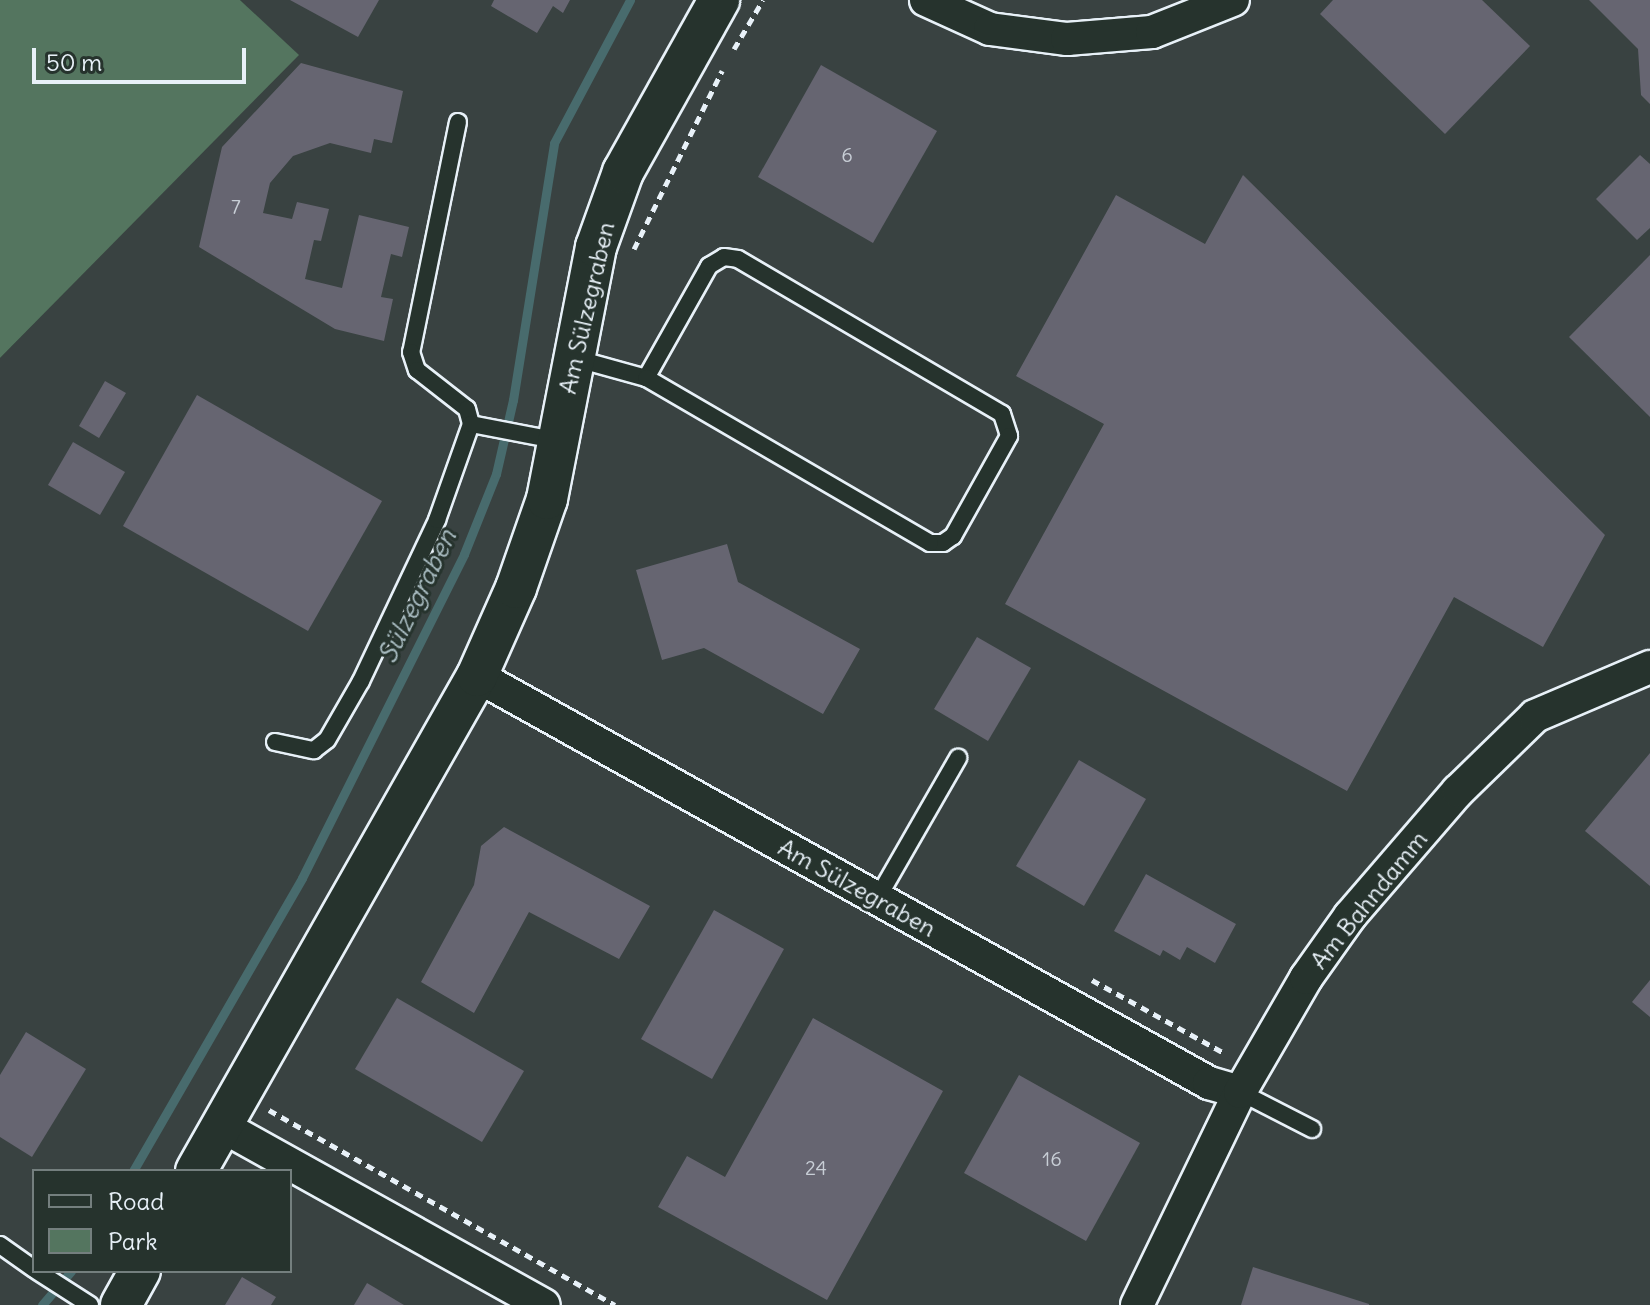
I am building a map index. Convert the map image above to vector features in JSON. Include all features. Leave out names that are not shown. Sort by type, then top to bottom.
[{"type":"street","name":"Am Sülzegraben","points":[[197,1169],[477,676],[538,527],[540,437],[574,358],[596,247],[623,172],[719,0]]},
{"type":"street","points":[[926,0],[990,29],[1067,39],[1152,32],[1233,0]]},
{"type":"street","name":"Am Bahndamm","points":[[1137,1305],[1240,1092],[1306,978],[1350,916],[1494,754],[1535,716],[1650,667]]},
{"type":"street","name":"Am Sülzegraben","points":[[477,676],[1209,1083],[1240,1092]]},
{"type":"street","points":[[222,1126],[544,1305]]},
{"type":"street","points":[[121,1305],[139,1273]]},
{"type":"lane","points":[[458,122],[411,352],[417,370],[467,409],[479,426],[540,437]]},
{"type":"lane","points":[[574,358],[646,378],[930,543],[943,543],[953,536],[1009,436],[1002,414],[738,259],[724,257],[709,266],[646,378]]},
{"type":"lane","points":[[275,742],[314,750],[327,740],[361,681],[479,426]]},
{"type":"lane","points":[[877,899],[958,758]]},
{"type":"lane","points":[[1240,1092],[1312,1129]]},
{"type":"lane","points":[[0,1245],[32,1267]]},
{"type":"lane","points":[[41,1273],[90,1305]]},
{"type":"path","points":[[265,1107],[615,1305]]},
{"type":"shaded area","points":[[240,0],[1650,0],[1650,1305],[0,1305],[0,358],[298,55]]},
{"type":"green space","points":[[0,0],[240,0],[299,55],[0,358]]},
{"type":"building","points":[[290,0],[379,0],[358,37]]},
{"type":"building","points":[[494,0],[570,0],[563,13],[553,6],[537,33],[491,6]]},
{"type":"building","points":[[1333,0],[1482,0],[1530,46],[1445,134],[1320,14]]},
{"type":"building","points":[[1589,0],[1650,0],[1650,104],[1641,95],[1638,49]]},
{"type":"building","points":[[301,63],[403,91],[392,143],[374,139],[371,153],[330,143],[293,156],[270,183],[263,213],[292,219],[297,202],[329,209],[321,241],[314,240],[305,279],[342,288],[359,215],[409,227],[402,257],[391,254],[381,297],[393,299],[384,341],[335,329],[199,247],[222,147]]},
{"type":"building","points":[[821,65],[937,131],[873,243],[758,177]]},
{"type":"building","points":[[1640,155],[1650,164],[1650,228],[1637,240],[1596,199]]},
{"type":"building","points":[[1243,175],[1605,535],[1543,647],[1454,597],[1347,791],[1005,604],[1104,424],[1016,376],[1116,195],[1205,244]]},
{"type":"building","points":[[1650,255],[1650,417],[1569,337]]},
{"type":"building","points":[[105,381],[126,393],[99,438],[79,426]]},
{"type":"building","points":[[197,395],[382,501],[308,631],[123,526]]},
{"type":"building","points":[[73,442],[125,472],[100,515],[48,485]]},
{"type":"building","points":[[727,544],[738,582],[860,649],[823,714],[704,648],[662,660],[636,570]]},
{"type":"building","points":[[977,637],[1031,668],[988,741],[934,709]]},
{"type":"building","points":[[1650,753],[1650,886],[1585,831]]},
{"type":"building","points":[[1079,760],[1146,799],[1084,906],[1016,866]]},
{"type":"building","points":[[504,827],[650,906],[619,959],[529,912],[474,1013],[421,982],[474,885],[481,846]]},
{"type":"building","points":[[1146,874],[1236,924],[1215,963],[1187,947],[1180,960],[1163,950],[1160,956],[1114,931]]},
{"type":"building","points":[[714,910],[784,949],[712,1079],[641,1039]]},
{"type":"building","points":[[1650,980],[1650,1017],[1632,1002]]},
{"type":"building","points":[[397,998],[524,1071],[482,1142],[355,1069]]},
{"type":"building","points":[[813,1018],[943,1091],[827,1300],[658,1207],[687,1156],[725,1177]]},
{"type":"building","points":[[26,1032],[86,1069],[32,1157],[0,1137],[0,1075]]},
{"type":"building","points":[[1019,1075],[1140,1143],[1086,1241],[964,1173]]},
{"type":"building","points":[[1253,1267],[1369,1304],[1369,1305],[1241,1305]]},
{"type":"building","points":[[242,1277],[276,1297],[271,1305],[225,1305]]},
{"type":"building","points":[[367,1283],[404,1305],[354,1305]]},
{"type":"waterway","name":"Sülzegraben","points":[[134,1169],[302,878],[464,554],[496,474],[513,400],[554,143],[630,0]]},
{"type":"waterway","name":"Sülzegraben","points":[[42,1305],[69,1273]]}]
